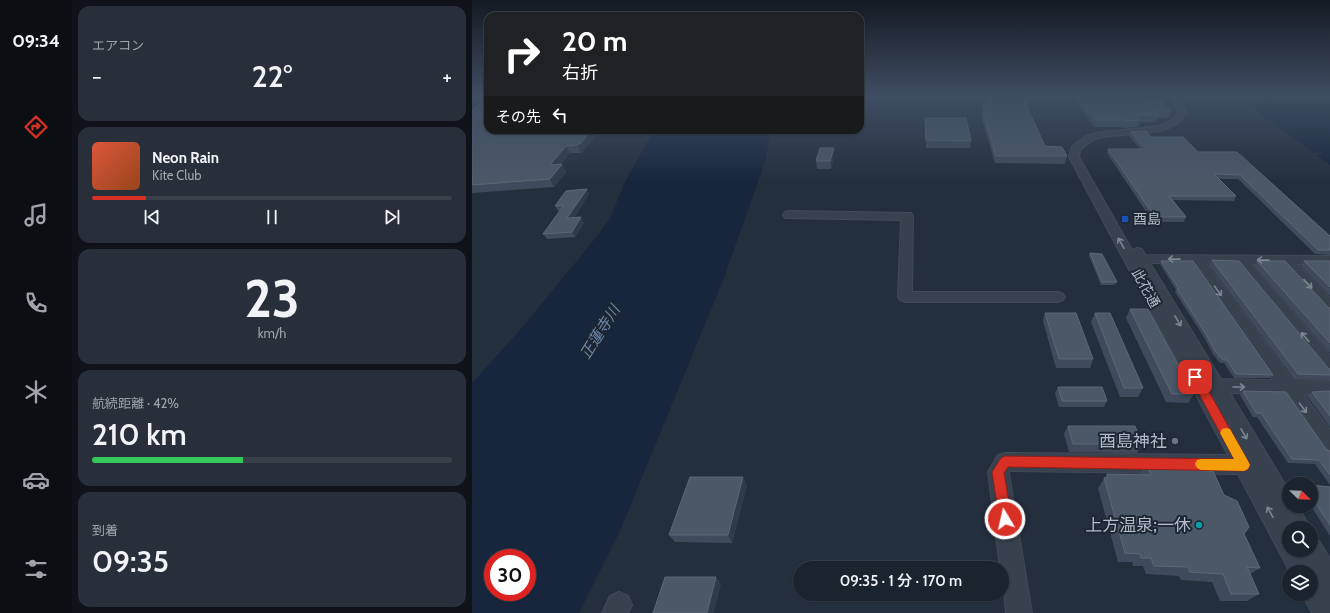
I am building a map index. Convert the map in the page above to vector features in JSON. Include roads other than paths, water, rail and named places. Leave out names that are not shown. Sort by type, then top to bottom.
[{"type":"street","name":"此花通","points":[[1168,125],[1155,129],[1104,134],[1093,137],[1079,146],[1074,157],[1140,277],[1295,521]]},
{"type":"street","name":"此花通","points":[[1183,125],[1178,128],[1169,130],[1106,138],[1092,144],[1085,155],[1088,168],[1141,259],[1208,386],[1244,465],[1282,533]]},
{"type":"street","points":[[789,215],[907,216],[905,297],[1058,297]]},
{"type":"street","points":[[1141,259],[1330,260]]},
{"type":"street","points":[[1196,259],[1330,446]]},
{"type":"street","points":[[1241,260],[1330,367]]},
{"type":"street","points":[[1286,260],[1330,307]]},
{"type":"street","points":[[1208,386],[1330,388]]},
{"type":"street","points":[[1019,613],[998,472],[1005,462],[1244,465]]},
{"type":"street","points":[[1316,557],[1330,582]]},
{"type":"street","points":[[1318,599],[1326,613]]},
{"type":"water","points":[[1275,125],[1330,125],[1330,165],[1316,155],[1324,154],[1311,151]]},
{"type":"water","name":"正蓮寺川","points":[[652,134],[769,134],[766,159],[724,278],[620,531],[579,613],[472,613],[472,383],[520,330],[598,235],[610,218],[625,182]]},
{"type":"place","name":"酉島","points":[[1125,219]]},
{"type":"place","name":"酉島神社","points":[[1175,441]]},
{"type":"place","name":"上方温泉;一休","points":[[1199,525]]}]
